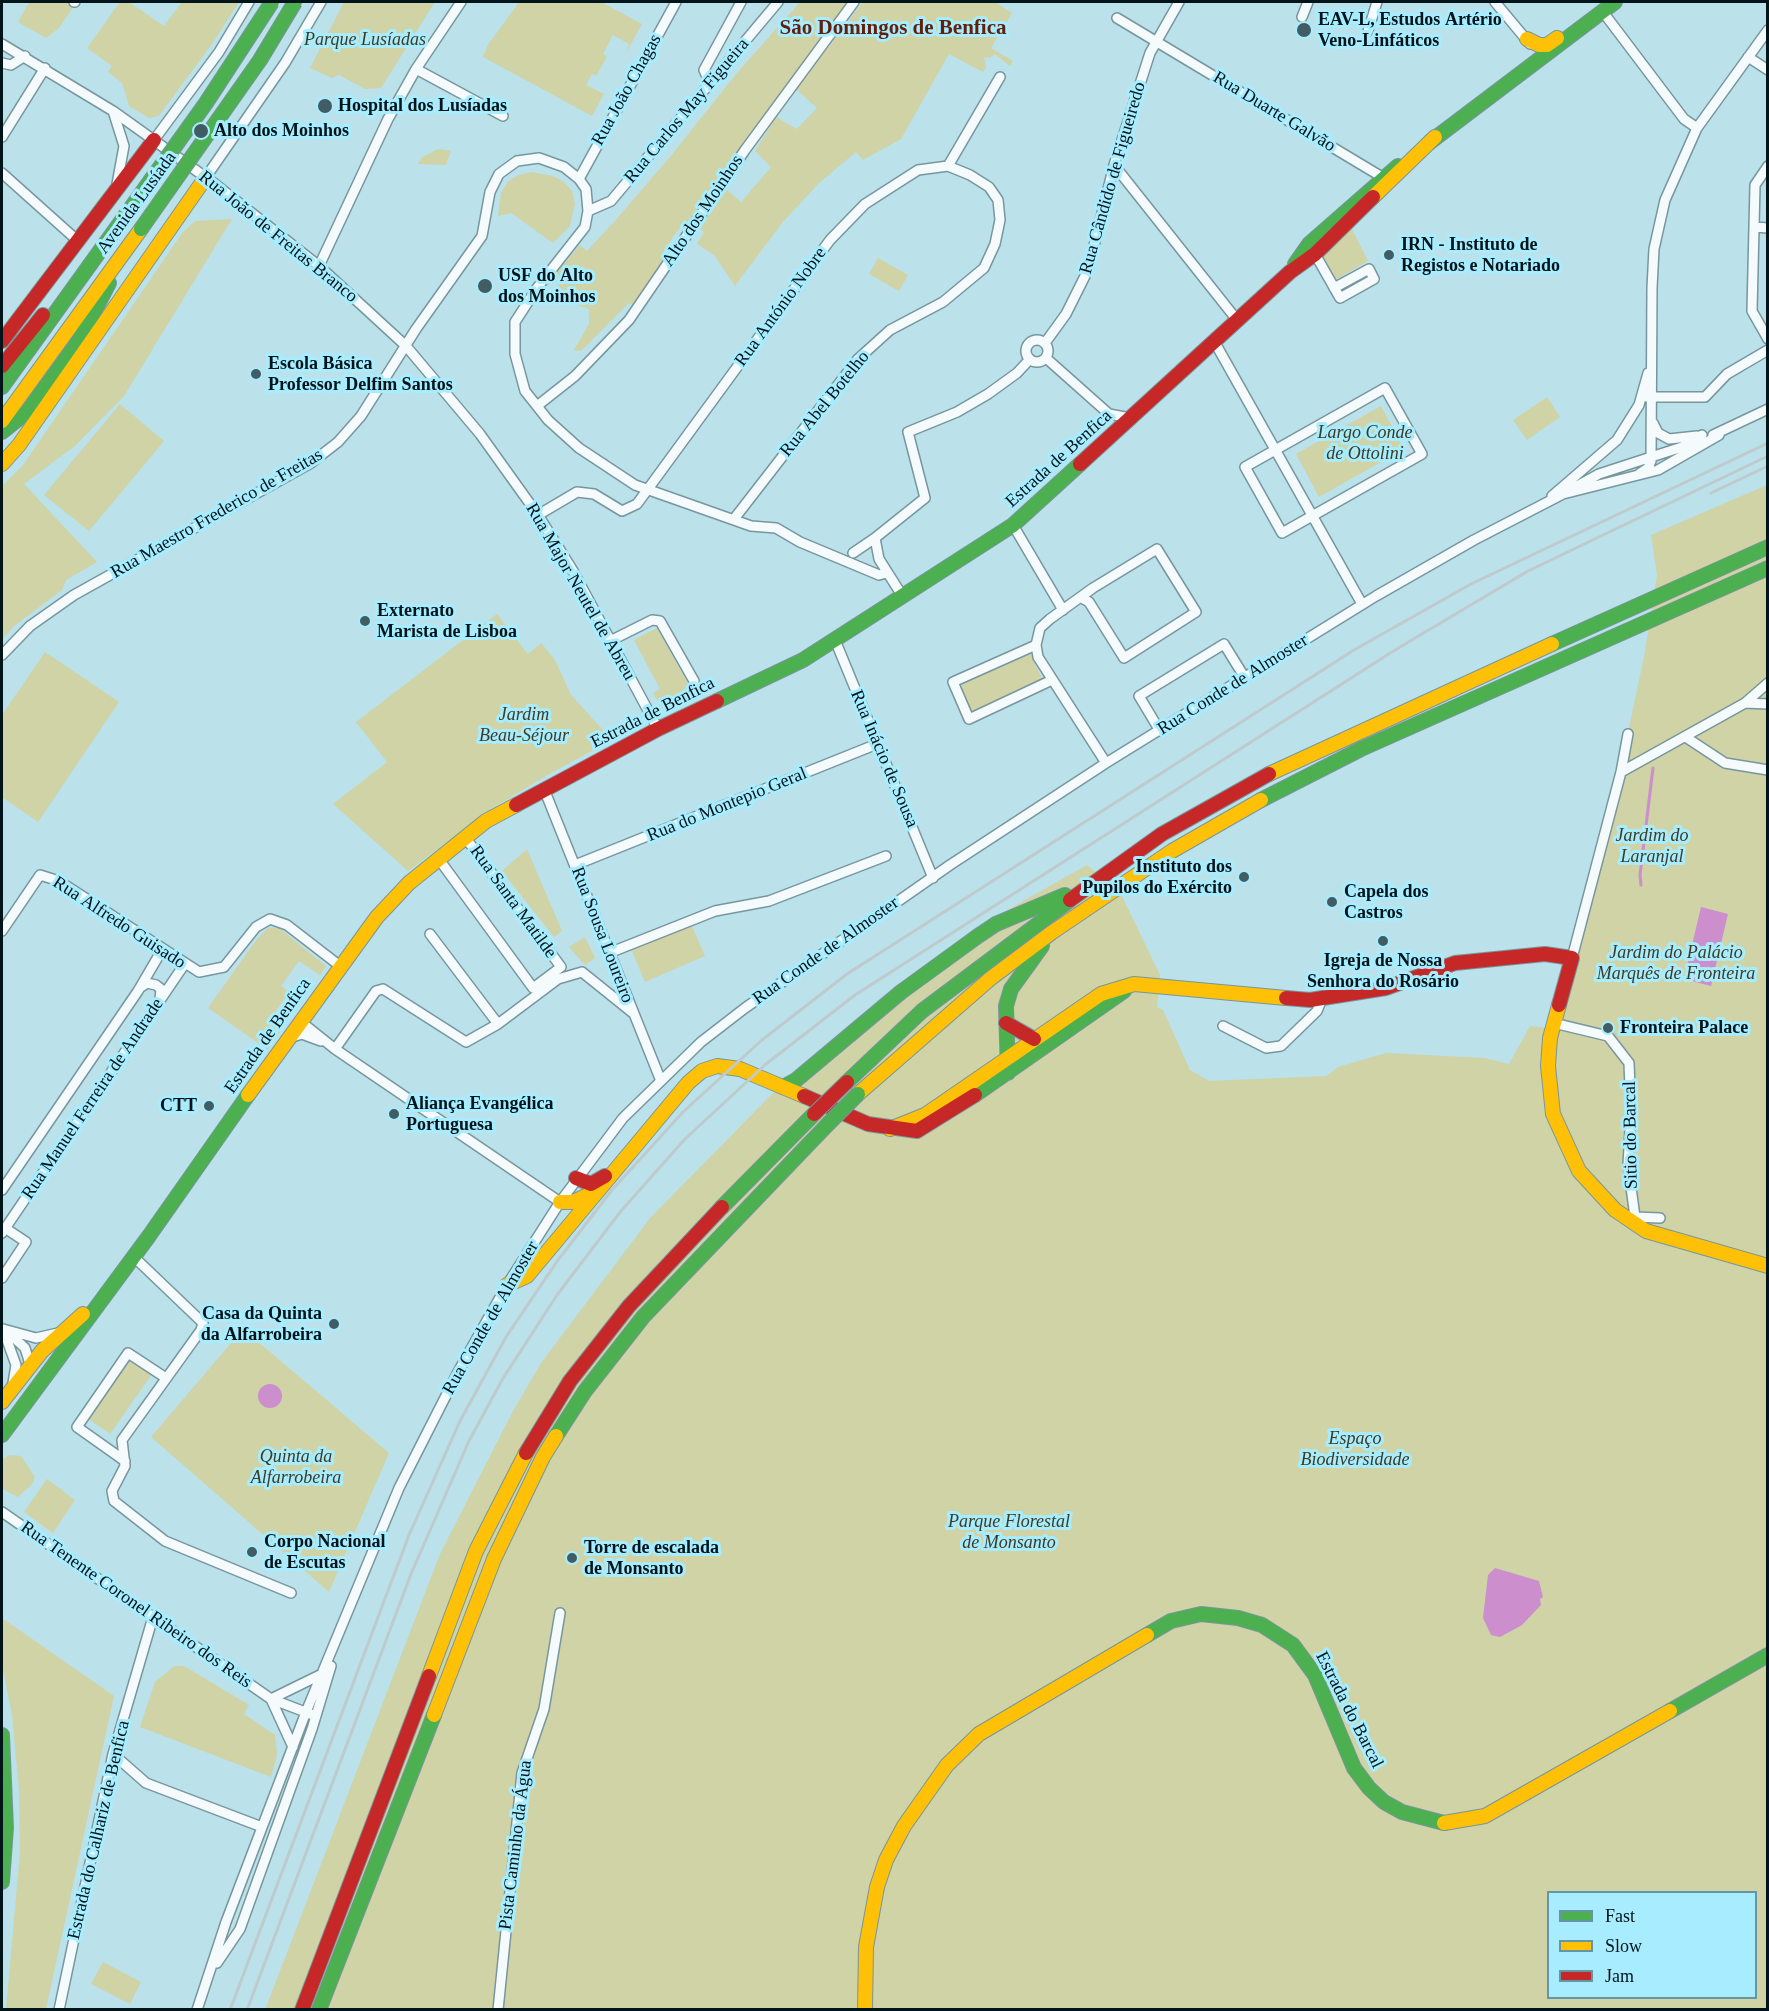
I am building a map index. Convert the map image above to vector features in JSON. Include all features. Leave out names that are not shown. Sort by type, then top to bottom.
[{"type":"main road","name":"Avenida Lusíada","points":[[2,387],[212,94],[272,2]]},
{"type":"main road","name":"Avenida Lusíada","points":[[2,421],[260,60],[296,2]]},
{"type":"main road","name":"Estrada de Benfica","points":[[1290,272],[1309,244],[1435,137],[1615,2]]},
{"type":"main road","points":[[1527,39],[1539,45],[1547,45],[1579,20],[1603,12]]},
{"type":"main road","points":[[2,341],[154,140]]},
{"type":"main road","points":[[2,464],[19,445],[206,177]]},
{"type":"main road","name":"Estrada de Benfica","points":[[2,1435],[134,1257],[340,966],[385,908],[409,883],[486,821],[658,729],[803,660],[835,640],[900,592],[1013,525],[1290,272],[1316,254],[1388,178]]},
{"type":"main road","points":[[2,432],[27,412],[80,339],[100,304],[120,258]]},
{"type":"main road","points":[[2,366],[34,325],[83,274]]},
{"type":"main road","points":[[302,2010],[477,1551],[528,1449],[570,1381],[629,1306],[682,1247],[814,1114],[922,1011],[1090,884],[1162,834],[1253,782],[1363,729],[1767,548]]},
{"type":"main road","points":[[319,2010],[494,1559],[543,1457],[585,1391],[642,1317],[858,1094],[982,986],[1051,933],[1172,851],[1250,805],[1361,749],[1767,568]]},
{"type":"main road","points":[[783,1087],[796,1080],[901,992],[996,924],[1090,884]]},
{"type":"main road","points":[[1008,1073],[1006,1006],[1011,989],[1051,933]]},
{"type":"main road","points":[[890,1129],[926,1115],[1101,994],[1134,984],[1310,1000],[1386,988],[1455,963],[1545,954],[1572,958],[1550,1038],[1548,1066],[1549,1092],[1560,1134],[1568,1153],[1592,1187],[1633,1220],[1678,1242],[1767,1266]]},
{"type":"main road","points":[[507,1285],[527,1276],[688,1083],[702,1071],[717,1066],[740,1069],[868,1124],[890,1129],[917,1131],[1008,1073],[1134,984]]},
{"type":"main road","points":[[1006,1023],[1034,1039]]},
{"type":"main road","points":[[576,1178],[591,1185],[618,1166]]},
{"type":"main road","points":[[560,1202],[580,1200],[600,1188]]},
{"type":"main road","name":"Estrada de Benfica","points":[[5,1396],[30,1364],[66,1329],[99,1302]]},
{"type":"main road","points":[[12,1421],[27,1384],[30,1364]]},
{"type":"main road","name":"Estrada do Barcal","points":[[865,2010],[866,1947],[877,1887],[886,1860],[904,1826],[947,1765],[979,1734],[1171,1621],[1201,1614],[1238,1618],[1262,1625],[1293,1645],[1315,1675],[1354,1768],[1369,1788],[1384,1802],[1402,1812],[1433,1822],[1448,1823],[1485,1816],[1503,1807],[1767,1655]]},
{"type":"main road","points":[[2,1735],[6,1828],[2,1882]]},
{"type":"street","name":"Avenida Lusíada","points":[[154,140],[219,52],[249,2]]},
{"type":"street","points":[[206,177],[274,81],[321,2]]},
{"type":"street","points":[[319,266],[388,119],[416,69],[461,2]]},
{"type":"street","name":"Rua João Chagas","points":[[579,179],[676,2]]},
{"type":"street","points":[[710,84],[704,70],[741,2]]},
{"type":"street","name":"Rua Carlos May Figueira","points":[[588,211],[611,201],[778,2]]},
{"type":"street","name":"Alto dos Moinhos","points":[[537,406],[575,376],[629,320],[752,141],[854,2]]},
{"type":"street","name":"Rua Cândido de Figueiredo","points":[[875,538],[925,498],[908,432],[957,412],[988,394],[1017,373],[1030,359],[1026,350],[1029,343],[1038,339],[1045,343],[1066,314],[1088,270],[1114,165],[1155,40],[1179,2]]},
{"type":"street","points":[[1302,17],[1308,2]]},
{"type":"street","points":[[1368,31],[1377,2]]},
{"type":"street","points":[[1495,2],[1541,57]]},
{"type":"street","points":[[1603,12],[1684,119],[1697,128]]},
{"type":"street","name":"Rua Duarte Galvão","points":[[1117,18],[1388,178]]},
{"type":"street","points":[[1634,477],[1648,468],[1652,457],[1650,355],[1654,249],[1661,214],[1674,176],[1697,128],[1767,30]]},
{"type":"street","name":"Rua João de Freitas Branco","points":[[2,44],[113,111],[206,177],[319,266],[406,346]]},
{"type":"street","points":[[2,63],[11,65],[25,56]]},
{"type":"street","points":[[1748,57],[1767,70]]},
{"type":"street","points":[[2,137],[45,68]]},
{"type":"street","points":[[416,69],[503,116]]},
{"type":"street","points":[[948,166],[1000,76]]},
{"type":"street","points":[[113,111],[124,146],[115,194]]},
{"type":"street","name":"Rua Maestro Frederico de Freitas","points":[[2,655],[30,626],[74,595],[321,456],[356,422],[482,236],[490,192],[499,174],[517,161],[539,158],[564,167],[579,179]]},
{"type":"street","points":[[1114,165],[1237,320]]},
{"type":"street","name":"Rua Abel Botelho","points":[[734,519],[858,359],[890,330],[943,302],[963,288],[984,268],[995,243],[1000,220],[998,200],[989,187],[970,175],[948,166]]},
{"type":"street","name":"Rua António Nobre","points":[[538,515],[577,492],[594,494],[622,511],[637,504],[830,240],[865,204],[918,170],[948,166]]},
{"type":"street","points":[[1767,166],[1755,185],[1752,311],[1767,339]]},
{"type":"street","points":[[2,173],[78,241]]},
{"type":"street","points":[[579,179],[586,189],[588,211],[585,227],[537,288],[515,322],[515,354],[525,391],[579,448],[647,490],[751,526],[776,528],[800,542],[879,574],[886,573]]},
{"type":"street","points":[[1755,227],[1767,228]]},
{"type":"street","points":[[1316,254],[1334,288]]},
{"type":"street","points":[[1214,341],[1362,604]]},
{"type":"street","points":[[1030,359],[1039,362],[1046,358],[1049,350],[1045,343]]},
{"type":"street","name":"Rua Major Neutel de Abreu","points":[[406,346],[480,434],[538,515],[573,572],[658,729]]},
{"type":"street","points":[[1541,505],[1617,440],[1645,398],[1705,397],[1727,374],[1767,350]]},
{"type":"street","points":[[1639,405],[1650,355]]},
{"type":"street","points":[[1046,358],[1109,414],[1130,418]]},
{"type":"street","points":[[1385,388],[1422,454],[1313,515],[1282,533],[1245,467],[1385,388]]},
{"type":"street","name":"Rua Conde de Almoster","points":[[212,1970],[226,1922],[306,1712],[399,1488],[458,1372],[507,1285],[576,1178],[623,1118],[711,1033],[737,1014],[933,878],[1106,764],[1362,604],[1563,494],[1658,470],[1767,410]]},
{"type":"street","points":[[1653,423],[1658,433],[1669,439],[1719,435]]},
{"type":"street","points":[[1563,494],[1599,474],[1682,447],[1702,435]]},
{"type":"street","points":[[1013,525],[1063,610]]},
{"type":"street","points":[[853,553],[875,538],[879,559],[900,592]]},
{"type":"street","points":[[1082,598],[1089,602],[1124,658],[1196,612],[1157,549],[1063,610],[1044,624],[1036,645],[1038,657],[1106,764]]},
{"type":"street","points":[[610,641],[652,620],[660,621],[694,681]]},
{"type":"street","name":"Rua Inácio de Sousa","points":[[835,640],[933,878]]},
{"type":"street","points":[[1160,731],[1139,696],[1224,644],[1245,678]]},
{"type":"street","points":[[1036,645],[953,682],[969,718],[1052,680]]},
{"type":"street","points":[[1621,772],[1687,738],[1745,703],[1767,683]]},
{"type":"street","points":[[1745,703],[1767,704]]},
{"type":"street","points":[[1572,958],[1621,772],[1628,734]]},
{"type":"street","points":[[1687,738],[1725,763],[1767,770]]},
{"type":"street","name":"Rua do Montepio Geral","points":[[575,865],[877,744]]},
{"type":"street","name":"Rua Sousa Loureiro","points":[[544,789],[661,1080]]},
{"type":"street","name":"Rua Santa Matilde","points":[[438,858],[533,988],[561,967],[465,837]]},
{"type":"street","points":[[609,953],[715,911],[769,901],[886,855]]},
{"type":"street","name":"Rua Alfredo Guisado","points":[[2,932],[40,875],[60,881],[184,965],[199,972],[224,967],[256,927],[270,919],[287,925],[340,966]]},
{"type":"street","points":[[430,934],[498,1024]]},
{"type":"street","name":"Rua Manuel Ferreira de Andrade","points":[[2,1190],[5,1178],[138,991],[162,950]]},
{"type":"street","name":"Rua Manuel Ferreira de Andrade","points":[[3,1231],[184,965]]},
{"type":"street","points":[[335,1049],[376,991],[383,989],[466,1042],[498,1024],[558,979],[582,972],[633,1013]]},
{"type":"street","points":[[138,991],[147,983],[156,985],[162,993],[157,1004]]},
{"type":"street","points":[[1223,1026],[1266,1048],[1281,1046],[1317,1011],[1322,999]]},
{"type":"street","points":[[300,1021],[335,1049],[560,1202]]},
{"type":"street","name":"Sitio do Barcal","points":[[1554,1023],[1608,1036],[1629,1063],[1631,1112],[1628,1165],[1633,1220]]},
{"type":"street","points":[[287,1039],[302,1034],[326,1042]]},
{"type":"street","points":[[1633,1220],[1660,1218]]},
{"type":"street","points":[[2,1278],[26,1242],[3,1231]]},
{"type":"street","points":[[134,1257],[202,1320],[201,1330],[122,1440],[124,1470],[112,1491],[114,1501],[120,1508],[165,1541],[291,1593]]},
{"type":"street","points":[[2,1329],[43,1338],[66,1329]]},
{"type":"street","points":[[2,1329],[25,1348],[30,1364]]},
{"type":"street","points":[[2,1329],[16,1365],[16,1372],[5,1396]]},
{"type":"street","points":[[125,1461],[76,1427],[128,1353],[166,1378]]},
{"type":"street","name":"Rua Tenente Coronel Ribeiro dos Reis","points":[[2,1512],[271,1699],[316,1716]]},
{"type":"street","name":"Pista Caminho da Água","points":[[498,2010],[522,1773],[544,1708],[560,1613]]},
{"type":"street","name":"Estrada do Calhariz de Benfica","points":[[59,2010],[112,1754],[153,1617]]},
{"type":"street","points":[[197,2010],[212,1970],[240,1929],[316,1716],[337,1638]]},
{"type":"street","name":"Rua Tenente Coronel Ribeiro dos Reis","points":[[271,1699],[322,1674]]},
{"type":"street","name":"Rua Tenente Coronel Ribeiro dos Reis","points":[[271,1699],[293,1747]]},
{"type":"street","points":[[112,1754],[146,1783],[262,1827]]},
{"type":"green space","points":[[29,2],[77,2],[59,28],[46,38],[18,22]]},
{"type":"green space","points":[[120,2],[129,2],[164,26],[182,2],[239,2],[214,41],[159,116],[149,118],[129,106],[122,83],[108,72],[112,66],[87,48]]},
{"type":"green space","name":"Parque Lusíadas","points":[[344,2],[435,2],[381,88],[365,89],[339,75],[332,78],[310,68]]},
{"type":"green space","points":[[519,2],[601,2],[642,24],[626,53],[629,44],[613,35],[603,54],[607,57],[596,76],[592,74],[586,85],[604,94],[592,116],[483,57],[488,45]]},
{"type":"green space","points":[[800,2],[848,2],[714,186],[691,225],[684,222],[673,237],[663,253],[668,257],[635,306],[629,303],[581,351],[574,350],[589,324],[589,309],[565,301],[555,277],[558,271],[580,245],[587,251],[614,222],[670,157],[737,73]]},
{"type":"green space","points":[[863,2],[995,2],[1012,13],[991,48],[1013,61],[1010,66],[995,54],[990,58],[984,57],[986,68],[983,72],[949,54],[901,139],[863,160],[856,152],[819,183],[782,223],[735,286],[714,255],[697,244],[704,232],[699,228],[726,189],[741,202],[771,167],[755,151],[776,117],[797,129],[817,108],[796,89]]},
{"type":"green space","points":[[438,149],[451,151],[446,165],[418,164],[421,158]]},
{"type":"green space","points":[[531,172],[553,176],[564,182],[572,191],[575,204],[570,226],[553,243],[511,213],[498,216],[501,193],[508,181]]},
{"type":"green space","points":[[232,219],[124,396],[76,445],[24,484],[97,562],[66,580],[62,590],[14,626],[2,640],[2,486],[23,465],[183,232],[195,221]]},
{"type":"green space","points":[[1351,227],[1368,261],[1335,280],[1320,254]]},
{"type":"green space","points":[[878,258],[908,275],[899,291],[869,274]]},
{"type":"green space","points":[[1547,397],[1560,417],[1527,440],[1513,420]]},
{"type":"green space","points":[[120,404],[164,441],[89,531],[44,495]]},
{"type":"green space","name":"Largo Conde de Ottolini","points":[[1381,406],[1404,449],[1319,497],[1296,454]]},
{"type":"green space","name":"Parque Florestal de Monsanto","points":[[1767,485],[1767,2009],[265,2010],[440,1554],[513,1411],[541,1363],[651,1217],[774,1092],[812,1058],[952,946],[1016,905],[1087,865],[1120,892],[1160,975],[1157,1007],[1163,1010],[1190,1070],[1209,1081],[1326,1076],[1338,1067],[1386,1053],[1485,1058],[1509,1064],[1530,1026],[1555,1029],[1622,760],[1644,657],[1657,575],[1651,535]]},
{"type":"green space","name":"Jardim Beau-Séjour","points":[[497,614],[528,654],[541,643],[555,660],[571,695],[612,740],[491,809],[408,871],[333,804],[387,762],[356,722]]},
{"type":"green space","points":[[657,628],[695,696],[665,713],[653,693],[660,689],[634,640]]},
{"type":"green space","points":[[1029,651],[1043,681],[977,713],[967,709],[960,689],[965,680]]},
{"type":"green space","points":[[45,652],[119,702],[38,822],[2,797],[2,715]]},
{"type":"green space","points":[[527,849],[562,931],[554,937],[502,871]]},
{"type":"green space","points":[[691,924],[705,956],[645,982],[631,949]]},
{"type":"green space","points":[[268,928],[279,928],[326,966],[320,975],[299,961],[281,986],[289,992],[274,1014],[286,1023],[268,1050],[208,1008],[257,939]]},
{"type":"green space","points":[[585,937],[595,958],[585,965],[569,947]]},
{"type":"green space","name":"Quinta da Alfarrobeira","points":[[243,1329],[389,1453],[329,1592],[151,1437]]},
{"type":"green space","points":[[130,1359],[152,1374],[110,1434],[89,1419]]},
{"type":"green space","points":[[9,1455],[21,1456],[35,1477],[32,1484],[18,1497],[2,1489],[2,1460]]},
{"type":"green space","points":[[47,1479],[75,1500],[53,1533],[24,1512]]},
{"type":"green space","points":[[2,1618],[114,1696],[46,2009],[6,2009],[20,1852],[19,1790],[12,1715],[2,1664]]},
{"type":"green space","points":[[174,1666],[184,1666],[249,1705],[244,1714],[275,1735],[277,1755],[271,1777],[140,1727],[155,1682]]},
{"type":"green space","points":[[103,1962],[141,1982],[130,2004],[91,1984]]},
{"type":"shaded area","points":[[1701,907],[1728,914],[1711,986],[1684,979]]},
{"type":"shaded area","points":[[265,1384],[275,1384],[282,1391],[282,1401],[275,1408],[265,1408],[258,1401],[258,1391]]},
{"type":"shaded area","points":[[1495,1568],[1539,1581],[1543,1597],[1540,1599],[1541,1605],[1522,1625],[1500,1637],[1491,1635],[1483,1618],[1488,1575]]},
{"type":"waterway","points":[[1641,885],[1640,875],[1653,768]]},
{"type":"railway","points":[[230,2010],[409,1535],[460,1421],[506,1337],[558,1260],[612,1190],[683,1112],[762,1040],[847,974],[1354,650],[1471,584],[1768,443]]},
{"type":"railway","points":[[247,2010],[411,1574],[469,1441],[502,1380],[557,1295],[621,1211],[685,1139],[766,1064],[855,995],[1395,650],[1528,571],[1768,456]]},
{"type":"railway","points":[[1711,493],[1768,466]]},
{"type":"traffic: fast","points":[[138,198],[206,103],[272,2]]},
{"type":"traffic: fast","points":[[141,229],[260,60],[295,2]]},
{"type":"traffic: fast","points":[[1430,142],[1615,2]]},
{"type":"traffic: fast","points":[[1295,264],[1309,244],[1398,166]]},
{"type":"traffic: fast","points":[[2,387],[138,198]]},
{"type":"traffic: fast","points":[[2,432],[27,412],[80,339],[109,283]]},
{"type":"traffic: fast","points":[[717,701],[803,660],[1013,525],[1080,464]]},
{"type":"traffic: fast","points":[[1552,644],[1768,547]]},
{"type":"traffic: fast","points":[[1261,800],[1361,749],[1768,568]]},
{"type":"traffic: fast","points":[[783,1087],[796,1080],[901,992],[978,936],[996,924],[1065,895]]},
{"type":"traffic: fast","points":[[847,1082],[922,1011],[1070,900]]},
{"type":"traffic: fast","points":[[1008,1073],[1006,1006],[1011,989],[1042,946]]},
{"type":"traffic: fast","points":[[975,1095],[1124,991]]},
{"type":"traffic: fast","points":[[828,1124],[858,1094]]},
{"type":"traffic: fast","points":[[2,1435],[149,1236],[248,1095]]},
{"type":"traffic: fast","points":[[722,1207],[814,1114]]},
{"type":"traffic: fast","points":[[556,1436],[585,1391],[643,1317],[828,1124]]},
{"type":"traffic: fast","points":[[1147,1635],[1171,1621],[1201,1614],[1238,1618],[1262,1625],[1293,1645],[1315,1675],[1354,1768],[1369,1788],[1384,1802],[1402,1812],[1444,1823]]},
{"type":"traffic: fast","points":[[1670,1711],[1768,1655]]},
{"type":"traffic: fast","points":[[319,2010],[434,1715]]},
{"type":"traffic: fast","points":[[2,1735],[6,1828],[2,1882]]},
{"type":"traffic: slow","points":[[1527,39],[1539,45],[1547,45],[1557,38]]},
{"type":"traffic: slow","points":[[1373,197],[1435,137]]},
{"type":"traffic: slow","points":[[2,464],[19,445],[206,177]]},
{"type":"traffic: slow","points":[[2,421],[141,229]]},
{"type":"traffic: slow","points":[[1269,774],[1552,644]]},
{"type":"traffic: slow","points":[[858,1094],[991,978],[1051,933],[1172,851],[1261,800]]},
{"type":"traffic: slow","points":[[248,1095],[377,917],[409,883],[486,821],[516,805]]},
{"type":"traffic: slow","points":[[890,1129],[925,1115],[1101,994],[1134,984],[1286,998]]},
{"type":"traffic: slow","points":[[1559,1005],[1550,1038],[1548,1066],[1553,1114],[1579,1171],[1615,1210],[1646,1231],[1768,1266]]},
{"type":"traffic: slow","points":[[507,1285],[527,1276],[688,1083],[702,1071],[717,1066],[740,1069],[804,1096]]},
{"type":"traffic: slow","points":[[560,1202],[573,1202],[594,1192]]},
{"type":"traffic: slow","points":[[2,1402],[42,1351],[83,1314]]},
{"type":"traffic: slow","points":[[434,1715],[494,1559],[543,1457],[556,1436]]},
{"type":"traffic: slow","points":[[429,1676],[476,1551],[526,1453]]},
{"type":"traffic: slow","points":[[865,2010],[866,1947],[877,1887],[886,1860],[904,1826],[947,1765],[979,1734],[1147,1635]]},
{"type":"traffic: slow","points":[[1444,1823],[1485,1816],[1670,1711]]},
{"type":"traffic: jam","points":[[2,341],[154,140]]},
{"type":"traffic: jam","points":[[1080,464],[1290,272],[1315,254],[1373,197]]},
{"type":"traffic: jam","points":[[2,366],[43,315]]},
{"type":"traffic: jam","points":[[516,805],[658,729],[717,701]]},
{"type":"traffic: jam","points":[[1070,900],[1162,834],[1269,774]]},
{"type":"traffic: jam","points":[[1286,998],[1310,1000],[1386,988],[1455,963],[1545,954],[1572,958],[1559,1005]]},
{"type":"traffic: jam","points":[[1006,1023],[1034,1039]]},
{"type":"traffic: jam","points":[[814,1114],[847,1082]]},
{"type":"traffic: jam","points":[[804,1096],[868,1124],[917,1131],[975,1095]]},
{"type":"traffic: jam","points":[[576,1178],[591,1184],[605,1176]]},
{"type":"traffic: jam","points":[[526,1453],[570,1381],[629,1306],[722,1207]]},
{"type":"traffic: jam","points":[[302,2010],[429,1676]]},
{"type":"place","name":"EAV-L, Estudos Artério Veno-Linfáticos","points":[[1304,30]]},
{"type":"place","name":"Hospital dos Lusíadas","points":[[325,106]]},
{"type":"place","name":"Alto dos Moinhos","points":[[201,131]]},
{"type":"place","name":"IRN - Instituto de Registos e Notariado","points":[[1389,255]]},
{"type":"place","name":"USF do Alto dos Moinhos","points":[[485,286]]},
{"type":"place","name":"Escola Básica Professor Delfim Santos","points":[[256,374]]},
{"type":"place","name":"Externato Marista de Lisboa","points":[[365,621]]},
{"type":"place","name":"Instituto dos Pupilos do Exército","points":[[1244,877]]},
{"type":"place","name":"Capela dos Castros","points":[[1332,902]]},
{"type":"place","name":"Igreja de Nossa Senhora do Rosário","points":[[1383,941]]},
{"type":"place","name":"Fronteira Palace","points":[[1608,1028]]},
{"type":"place","name":"CTT","points":[[209,1106]]},
{"type":"place","name":"Aliança Evangélica Portuguesa","points":[[394,1114]]},
{"type":"place","name":"Casa da Quinta da Alfarrobeira","points":[[334,1324]]},
{"type":"place","name":"Corpo Nacional de Escutas","points":[[252,1552]]},
{"type":"place","name":"Torre de escalada de Monsanto","points":[[572,1558]]},
{"type":"district","name":"São Domingos de Benfica","points":[[893,29]]},
{"type":"park label","name":"Jardim do Laranjal","points":[[1652,846]]},
{"type":"park label","name":"Jardim do Palácio Marquês de Fronteira","points":[[1676,963]]},
{"type":"park label","name":"Espaço Biodiversidade","points":[[1355,1449]]}]
